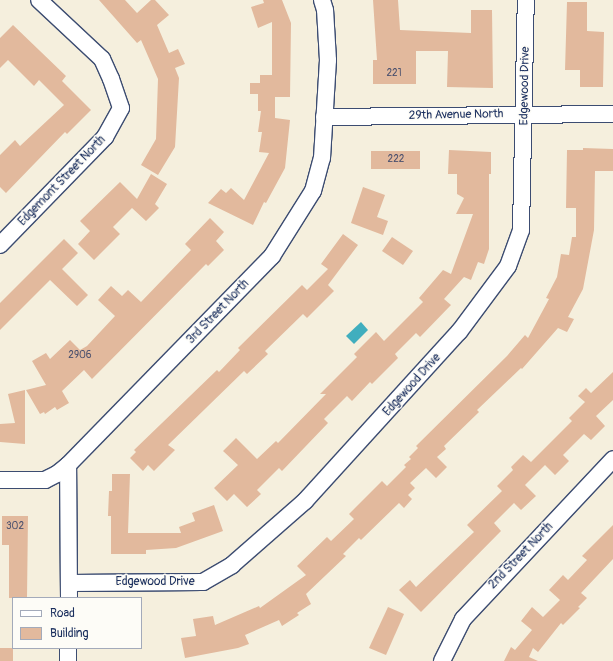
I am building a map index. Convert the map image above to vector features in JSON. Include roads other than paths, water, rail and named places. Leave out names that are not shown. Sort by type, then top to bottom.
[{"type":"street","name":"Edgemont Street North","points":[[0,245],[105,137],[121,108],[111,79],[102,60],[39,0]]},
{"type":"street","name":"3rd Street North","points":[[68,466],[272,256],[312,191],[322,158],[328,60],[325,10],[322,0]]},
{"type":"street","name":"Edgewood Drive","points":[[69,590],[203,582],[232,565],[305,502],[460,332],[508,266],[521,230],[526,0]]},
{"type":"street","name":"29th Avenue North","points":[[324,116],[613,114]]},
{"type":"street","name":"2nd Street North","points":[[442,661],[463,619],[613,459]]},
{"type":"street","points":[[68,466],[69,590]]},
{"type":"street","points":[[0,480],[45,480],[68,466]]},
{"type":"street","points":[[68,649],[68,661]]},
{"type":"water","points":[[361,322],[368,330],[354,344],[346,336]]}]
